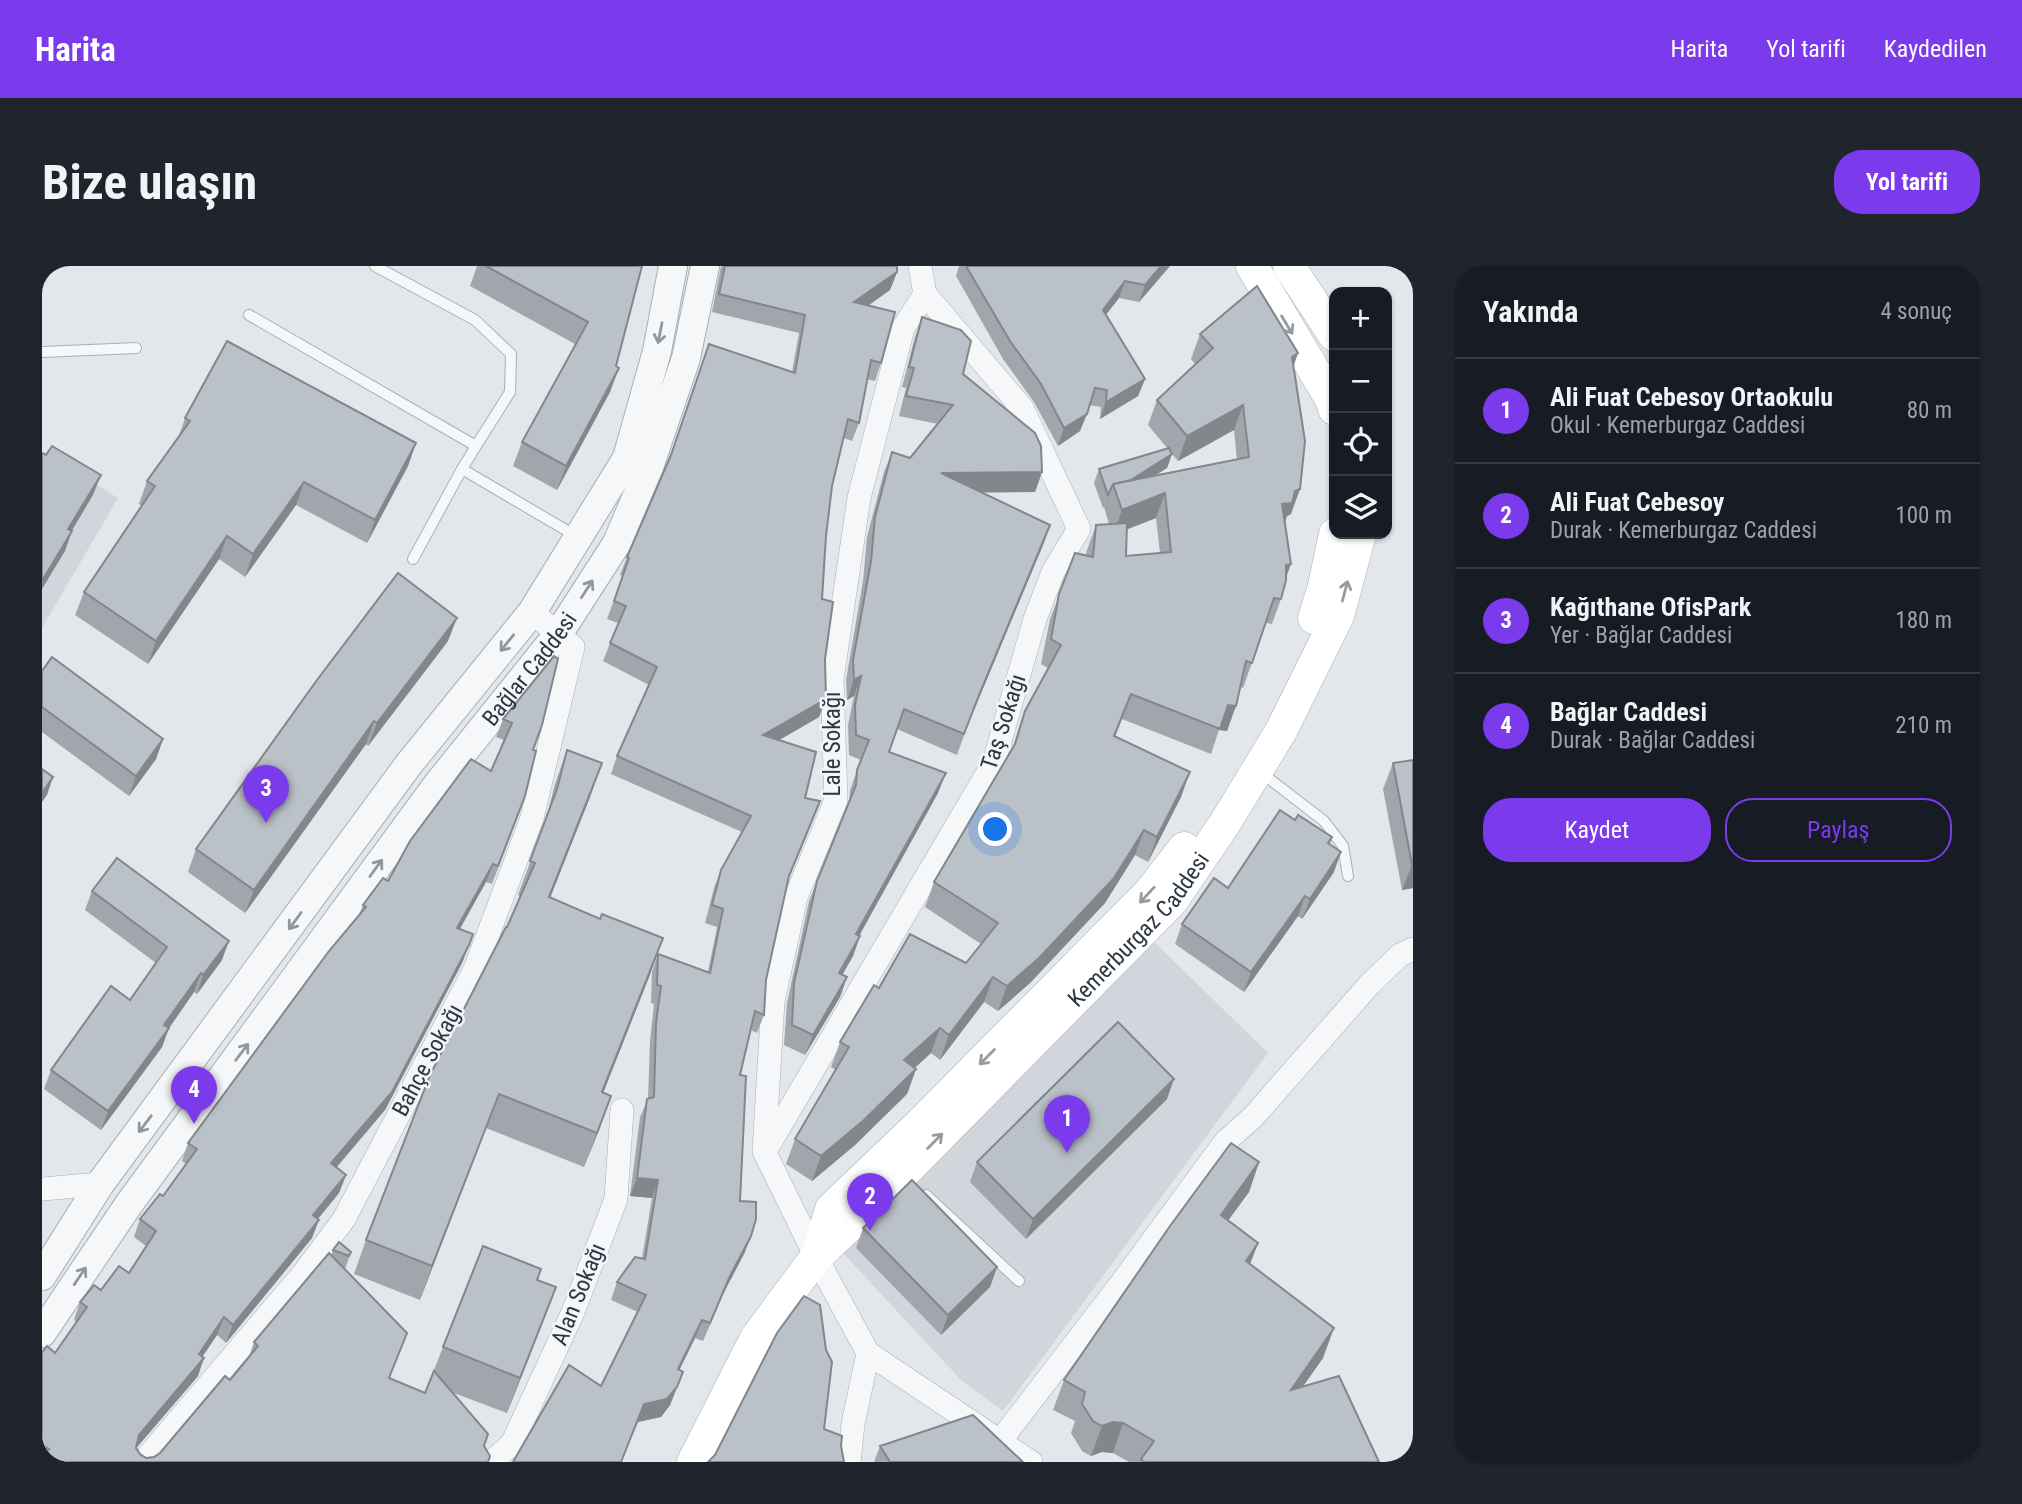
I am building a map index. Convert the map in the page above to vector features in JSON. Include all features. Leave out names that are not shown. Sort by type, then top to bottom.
[{"type":"main road","points":[[1252,266],[1329,396]]},
{"type":"main road","points":[[1289,266],[1329,327]]},
{"type":"main road","name":"Kemerburgaz Caddesi","points":[[894,1165],[921,1124],[1150,892],[1177,858],[1247,748],[1288,675],[1317,610],[1334,539]]},
{"type":"main road","name":"Kemerburgaz Caddesi","points":[[692,1462],[756,1338],[816,1257],[894,1165],[1172,901],[1281,731],[1338,616],[1359,539]]},
{"type":"street","name":"Bağlar Caddesi","points":[[42,1276],[100,1184],[409,764],[531,612],[578,537],[627,458],[657,351],[673,266]]},
{"type":"street","name":"Bağlar Caddesi","points":[[42,1333],[129,1204],[437,785],[559,633],[617,543],[649,467],[686,358],[705,266]]},
{"type":"street","points":[[920,266],[925,294]]},
{"type":"street","name":"Lale Sokağı","points":[[869,1353],[816,1257],[764,1152],[773,1001],[796,897],[836,800],[832,679],[859,498],[903,328],[925,294]]},
{"type":"street","name":"Taş Sokağı","points":[[764,1152],[994,762],[1035,619],[1053,572],[1079,529],[1022,408],[925,294]]},
{"type":"street","points":[[531,612],[559,633]]},
{"type":"street","name":"Bahçe Sokağı","points":[[143,1462],[303,1274],[344,1219],[475,969],[532,818],[573,647],[559,633]]},
{"type":"street","points":[[1000,1441],[1225,1142],[1254,1116],[1369,985],[1399,955],[1413,949]]},
{"type":"street","name":"Alan Sokağı","points":[[491,1462],[512,1444],[573,1312],[616,1199],[622,1110]]},
{"type":"street","points":[[42,1189],[100,1184]]},
{"type":"street","points":[[849,1462],[853,1424],[869,1353],[1031,1462]]},
{"type":"lane","points":[[375,266],[475,320],[511,354],[510,392],[461,469],[413,559]]},
{"type":"lane","points":[[249,315],[476,446]]},
{"type":"lane","points":[[42,352],[136,348]]},
{"type":"lane","points":[[461,469],[578,537]]},
{"type":"lane","points":[[1257,770],[1324,821],[1343,846],[1348,876]]},
{"type":"lane","points":[[894,1165],[1019,1281]]},
{"type":"shaded area","points":[[42,451],[118,498],[42,628]]},
{"type":"shaded area","points":[[1150,938],[1268,1053],[1003,1411],[961,1380],[842,1252]]},
{"type":"building","points":[[486,266],[642,266],[616,366],[619,368],[566,466],[522,442],[588,322]]},
{"type":"building","points":[[725,266],[897,266],[897,272],[854,302],[895,312],[881,363],[871,360],[859,423],[848,419],[832,486],[822,599],[833,602],[825,659],[826,699],[763,735],[816,752],[805,798],[820,801],[789,876],[766,980],[764,1015],[755,1011],[740,1075],[746,1076],[740,1201],[756,1202],[756,1219],[751,1236],[710,1323],[702,1320],[678,1369],[683,1372],[677,1387],[667,1399],[644,1404],[621,1462],[513,1462],[569,1365],[601,1386],[646,1295],[617,1282],[635,1257],[645,1259],[658,1180],[637,1178],[647,1099],[654,1097],[656,1023],[661,986],[657,985],[658,954],[710,973],[723,909],[712,905],[721,870],[751,816],[617,756],[657,667],[610,643],[626,606],[614,601],[629,558],[627,557],[671,455],[709,344],[795,373],[805,315],[719,294]]},
{"type":"building","points":[[966,266],[1161,266],[1145,285],[1125,281],[1103,310],[1145,379],[1106,402],[1107,390],[1095,388],[1087,414],[1064,428],[1041,384],[1010,341]]},
{"type":"building","points":[[1257,286],[1298,353],[1292,357],[1305,441],[1300,489],[1295,491],[1292,503],[1282,504],[1291,564],[1286,565],[1286,580],[1281,599],[1274,598],[1252,663],[1246,661],[1236,706],[1228,705],[1220,729],[1131,694],[1114,736],[1190,772],[1157,837],[1144,830],[1114,878],[1040,957],[1007,986],[993,977],[949,1035],[940,1028],[904,1060],[916,1069],[864,1120],[821,1156],[795,1139],[849,1047],[840,1042],[874,985],[879,988],[910,934],[966,963],[998,923],[934,882],[1015,744],[1025,711],[1061,645],[1051,639],[1059,594],[1075,553],[1093,557],[1096,525],[1127,523],[1126,556],[1171,552],[1165,493],[1122,510],[1113,484],[1249,457],[1243,405],[1187,436],[1157,400],[1213,348],[1200,334]]},
{"type":"building","points":[[922,317],[961,330],[971,341],[963,374],[1035,433],[1041,446],[1042,472],[941,473],[1050,525],[964,734],[904,709],[889,752],[946,773],[856,934],[860,936],[839,973],[847,977],[813,1035],[792,1025],[794,983],[817,881],[856,785],[857,770],[869,740],[856,735],[855,705],[861,676],[854,680],[853,660],[871,561],[875,517],[892,452],[910,458],[953,405],[906,396],[914,368],[909,367]]},
{"type":"building","points":[[227,341],[416,443],[375,520],[304,482],[253,554],[227,536],[156,641],[84,592],[155,486],[147,481],[190,421],[185,418]]},
{"type":"building","points":[[52,446],[101,475],[68,529],[72,531],[42,581],[42,453],[46,455]]},
{"type":"building","points":[[1169,448],[1172,454],[1131,480],[1113,484],[1108,495],[1099,469]]},
{"type":"building","points":[[398,573],[457,618],[377,723],[374,721],[254,890],[196,849],[317,680]]},
{"type":"building","points":[[554,656],[558,659],[533,750],[536,751],[525,796],[498,866],[493,864],[457,928],[473,934],[469,945],[392,1092],[331,1163],[346,1175],[313,1215],[319,1220],[233,1325],[224,1317],[199,1354],[204,1358],[139,1435],[136,1448],[146,1458],[160,1453],[225,1376],[230,1380],[258,1346],[254,1342],[329,1253],[407,1333],[389,1378],[425,1393],[434,1371],[488,1434],[484,1446],[490,1456],[488,1462],[42,1462],[42,1456],[49,1449],[42,1445],[42,1352],[47,1346],[55,1353],[87,1307],[80,1302],[94,1285],[101,1290],[119,1266],[129,1273],[156,1231],[140,1219],[160,1194],[163,1196],[197,1149],[188,1143],[329,951],[366,907],[363,905],[383,878],[388,881],[410,841],[471,759],[491,771],[512,723],[503,719]]},
{"type":"building","points":[[52,657],[163,739],[136,776],[42,707],[42,671]]},
{"type":"building","points":[[567,750],[602,763],[549,897],[600,919],[602,914],[663,938],[602,1092],[611,1096],[597,1133],[499,1094],[432,1266],[366,1240],[430,1075],[507,927],[535,863],[530,861],[557,789]]},
{"type":"building","points":[[1413,760],[1413,864],[1412,865],[1393,763]]},
{"type":"building","points":[[42,769],[53,777],[42,793]]},
{"type":"building","points":[[1280,810],[1295,820],[1298,815],[1332,837],[1328,843],[1341,852],[1310,899],[1305,896],[1251,972],[1182,924],[1214,878],[1228,888]]},
{"type":"building","points":[[117,858],[229,941],[203,975],[201,973],[164,1025],[169,1028],[108,1111],[51,1070],[111,986],[130,1000],[167,947],[92,891]]},
{"type":"building","points":[[1118,1022],[1174,1079],[1033,1219],[977,1162]]},
{"type":"building","points":[[1231,1143],[1259,1162],[1221,1215],[1258,1243],[1246,1261],[1334,1328],[1291,1390],[1339,1376],[1379,1462],[1144,1462],[1141,1459],[1154,1441],[1123,1423],[1113,1422],[1102,1426],[1093,1421],[1082,1404],[1085,1392],[1064,1380]]},
{"type":"building","points":[[912,1180],[997,1267],[948,1315],[863,1228]]},
{"type":"building","points":[[339,1242],[351,1252],[349,1256],[333,1250]]},
{"type":"building","points":[[483,1246],[541,1269],[537,1280],[556,1287],[520,1378],[443,1347]]},
{"type":"building","points":[[804,1296],[820,1305],[826,1350],[832,1362],[824,1429],[842,1436],[844,1462],[708,1462],[715,1455],[777,1333]]},
{"type":"building","points":[[973,1415],[1023,1462],[890,1462],[880,1446]]},
{"type":"place","name":"Kağıthane OfisPark","points":[[266,823]]},
{"type":"place","name":"Bağlar Caddesi","points":[[194,1124]]},
{"type":"place","name":"Ali Fuat Cebesoy Ortaokulu","points":[[1067,1153]]},
{"type":"place","name":"Ali Fuat Cebesoy","points":[[870,1231]]}]
